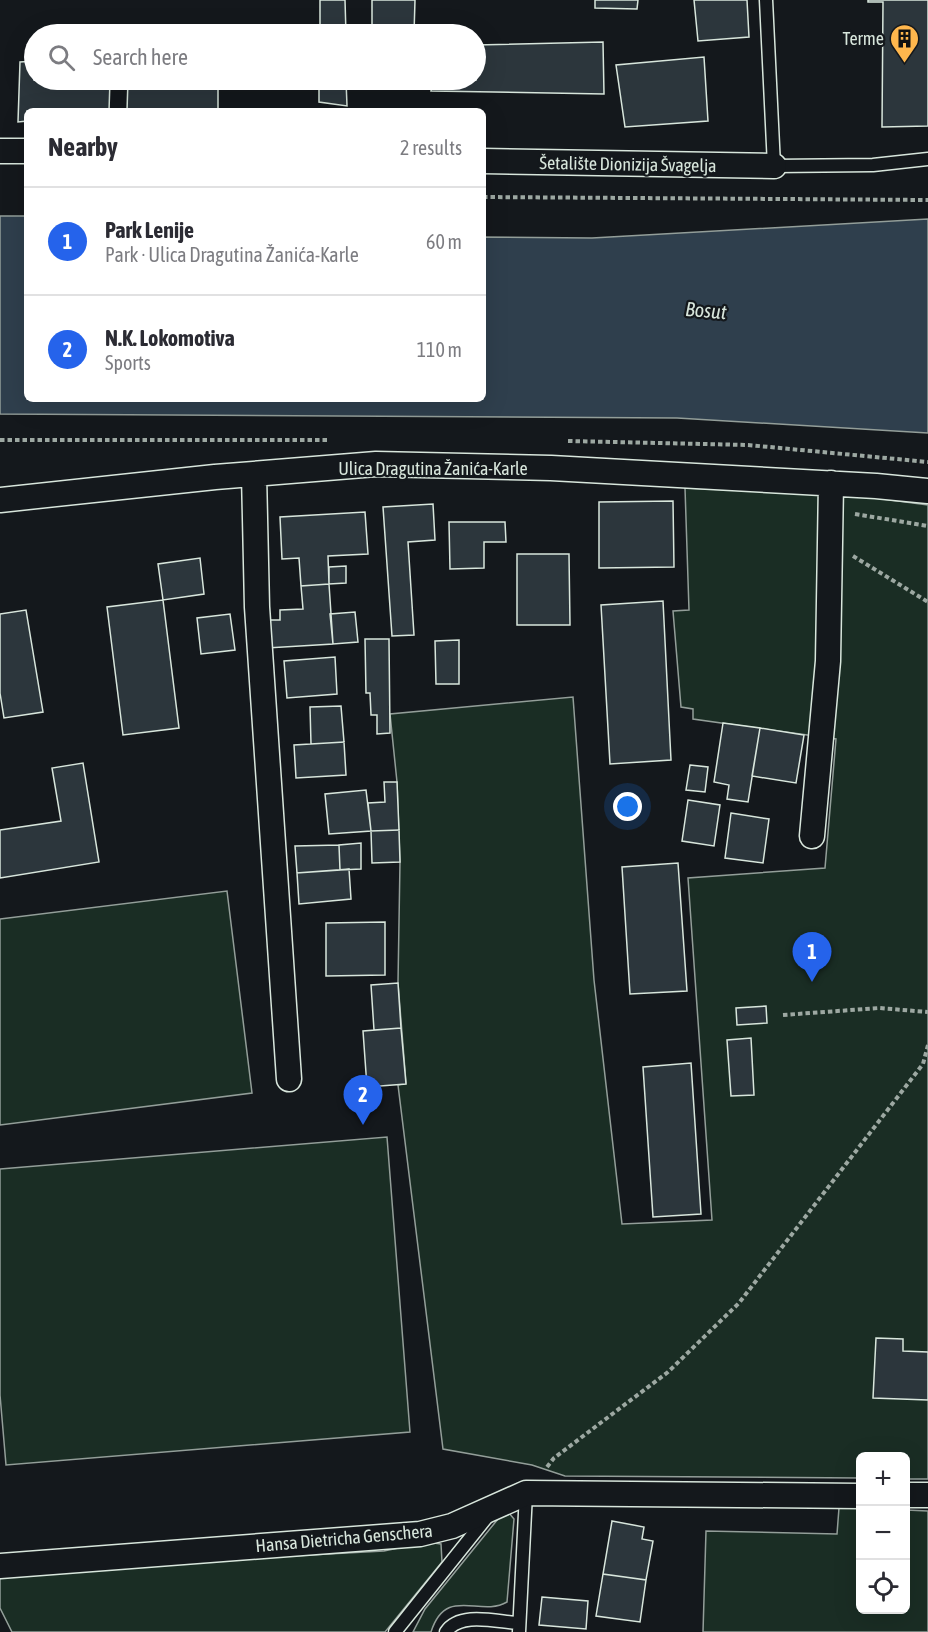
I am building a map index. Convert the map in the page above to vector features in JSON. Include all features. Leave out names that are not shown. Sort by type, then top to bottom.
[{"type":"street","points":[[0,151],[24,151]]},
{"type":"street","name":"Šetalište Dionizija Švagelja","points":[[486,160],[774,166]]},
{"type":"street","name":"Ulica Dragutina Žanića-Karle","points":[[0,500],[376,464],[551,468],[690,478],[831,483],[928,491]]},
{"type":"street","points":[[254,474],[258,617],[289,1078]]},
{"type":"street","points":[[812,836],[828,661],[831,483]]},
{"type":"street","name":"Hansa Dietricha Genschera","points":[[0,1566],[420,1534],[452,1526],[526,1493],[856,1496]]},
{"type":"street","points":[[910,1496],[928,1495]]},
{"type":"lane","points":[[766,0],[774,166],[873,165],[928,159]]},
{"type":"lane","points":[[446,1632],[451,1624],[465,1619],[519,1627],[526,1493]]},
{"type":"lane","points":[[395,1632],[493,1509]]},
{"type":"path","points":[[486,197],[928,200]]},
{"type":"path","points":[[831,511],[928,526]]},
{"type":"path","points":[[830,542],[928,602]]},
{"type":"path","points":[[783,1015],[879,1008],[928,1012]]},
{"type":"path","points":[[526,1493],[554,1458],[668,1372],[739,1303],[923,1064],[928,1045]]},
{"type":"green space","points":[[685,488],[860,496],[928,505],[928,1479],[910,1479],[910,1452],[856,1452],[856,1478],[565,1476],[532,1465],[443,1449],[398,1085],[406,1083],[398,983],[400,862],[397,782],[390,714],[573,697],[594,980],[622,1224],[712,1220],[688,878],[825,868],[836,739],[693,719],[693,709],[681,707],[673,611],[689,610]]},
{"type":"green space","points":[[227,891],[252,1093],[0,1125],[0,919]]},
{"type":"green space","points":[[387,1137],[410,1432],[6,1465],[0,1395],[0,1169]]},
{"type":"green space","points":[[839,1508],[856,1508],[856,1614],[910,1614],[910,1510],[928,1511],[928,1632],[703,1632],[706,1531],[837,1534]]},
{"type":"green space","points":[[509,1513],[514,1519],[507,1602],[486,1607],[455,1606],[445,1610],[437,1618],[431,1632],[413,1632],[425,1609],[502,1514]]},
{"type":"green space","points":[[427,1542],[441,1544],[442,1562],[385,1632],[12,1632],[0,1608],[0,1578],[85,1567],[384,1551]]},
{"type":"water","name":"Bosut","points":[[0,216],[24,216],[24,402],[486,402],[486,237],[592,238],[928,219],[928,433],[677,418],[0,414]]},
{"type":"building","points":[[320,0],[345,0],[346,24],[320,24]]},
{"type":"building","points":[[372,0],[415,0],[414,24],[372,24]]},
{"type":"building","points":[[595,0],[638,0],[637,9],[595,8]]},
{"type":"building","points":[[694,0],[747,0],[749,37],[698,41]]},
{"type":"building","name":"Terme","points":[[868,0],[928,0],[928,126],[882,127],[883,2],[868,2]]},
{"type":"building","points":[[603,42],[604,94],[431,91],[486,90],[486,45]]},
{"type":"building","points":[[704,57],[708,121],[625,127],[616,65]]},
{"type":"building","points":[[20,62],[24,62],[24,90],[110,90],[109,108],[24,108],[24,121],[18,122]]},
{"type":"building","points":[[128,90],[218,90],[218,108],[127,108]]},
{"type":"building","points":[[319,90],[346,90],[347,106],[319,102]]},
{"type":"building","points":[[673,501],[674,567],[599,568],[599,502]]},
{"type":"building","points":[[433,504],[435,540],[408,542],[414,635],[392,636],[383,507]]},
{"type":"building","points":[[365,512],[368,554],[328,556],[329,584],[301,586],[299,558],[282,559],[280,517]]},
{"type":"building","points":[[449,522],[505,522],[506,542],[484,542],[484,568],[450,569]]},
{"type":"building","points":[[517,554],[569,554],[570,625],[517,625]]},
{"type":"building","points":[[200,558],[204,594],[163,600],[158,564]]},
{"type":"building","points":[[346,566],[346,583],[329,584],[329,567]]},
{"type":"building","points":[[329,584],[333,644],[267,648],[266,620],[280,620],[280,610],[303,609],[301,586]]},
{"type":"building","points":[[163,600],[179,728],[123,735],[107,607]]},
{"type":"building","points":[[663,601],[671,760],[610,764],[601,605]]},
{"type":"building","points":[[26,610],[43,712],[4,718],[0,693],[0,614]]},
{"type":"building","points":[[355,612],[358,642],[333,644],[330,614]]},
{"type":"building","points":[[230,614],[235,650],[201,654],[197,618]]},
{"type":"building","points":[[365,639],[389,639],[390,733],[377,734],[377,715],[371,715],[370,693],[366,693]]},
{"type":"building","points":[[459,640],[459,684],[436,684],[435,641]]},
{"type":"building","points":[[335,657],[337,694],[287,698],[284,661]]},
{"type":"building","points":[[341,706],[344,742],[311,744],[310,707]]},
{"type":"building","points":[[723,723],[760,728],[748,802],[727,799],[729,785],[714,782]]},
{"type":"building","points":[[760,728],[804,735],[796,783],[752,776]]},
{"type":"building","points":[[344,742],[346,775],[296,778],[294,745]]},
{"type":"building","points":[[83,763],[99,862],[0,878],[0,830],[61,821],[52,768]]},
{"type":"building","points":[[690,765],[708,767],[705,792],[686,790]]},
{"type":"building","points":[[384,782],[397,782],[399,830],[371,831],[368,803],[385,802]]},
{"type":"building","points":[[366,790],[371,831],[329,834],[325,794]]},
{"type":"building","points":[[688,800],[720,805],[714,846],[682,841]]},
{"type":"building","points":[[731,813],[769,819],[763,863],[725,858]]},
{"type":"building","points":[[399,830],[400,862],[372,863],[371,831]]},
{"type":"building","points":[[361,843],[361,869],[340,870],[339,845]]},
{"type":"building","points":[[339,845],[340,870],[297,873],[295,846]]},
{"type":"building","points":[[678,863],[687,991],[630,994],[622,867]]},
{"type":"building","points":[[349,869],[351,899],[299,904],[297,873]]},
{"type":"building","points":[[385,922],[385,975],[326,976],[326,923]]},
{"type":"building","points":[[398,983],[401,1028],[374,1030],[371,985]]},
{"type":"building","points":[[766,1006],[767,1023],[737,1025],[736,1008]]},
{"type":"building","points":[[401,1028],[406,1084],[367,1087],[363,1031]]},
{"type":"building","points":[[751,1038],[754,1095],[731,1096],[727,1040]]},
{"type":"building","points":[[691,1063],[701,1214],[653,1217],[643,1067]]},
{"type":"building","points":[[876,1338],[903,1339],[903,1351],[928,1352],[928,1400],[873,1398]]},
{"type":"building","points":[[612,1521],[644,1527],[642,1539],[653,1541],[646,1580],[603,1574]]},
{"type":"building","points":[[603,1574],[646,1580],[640,1622],[596,1616]]},
{"type":"building","points":[[542,1597],[588,1601],[586,1629],[539,1625]]},
{"type":"place","name":"Terme","points":[[905,64]]},
{"type":"place","name":"Park Lenije","points":[[812,982]]},
{"type":"place","name":"N.K. Lokomotiva","points":[[363,1125]]}]
